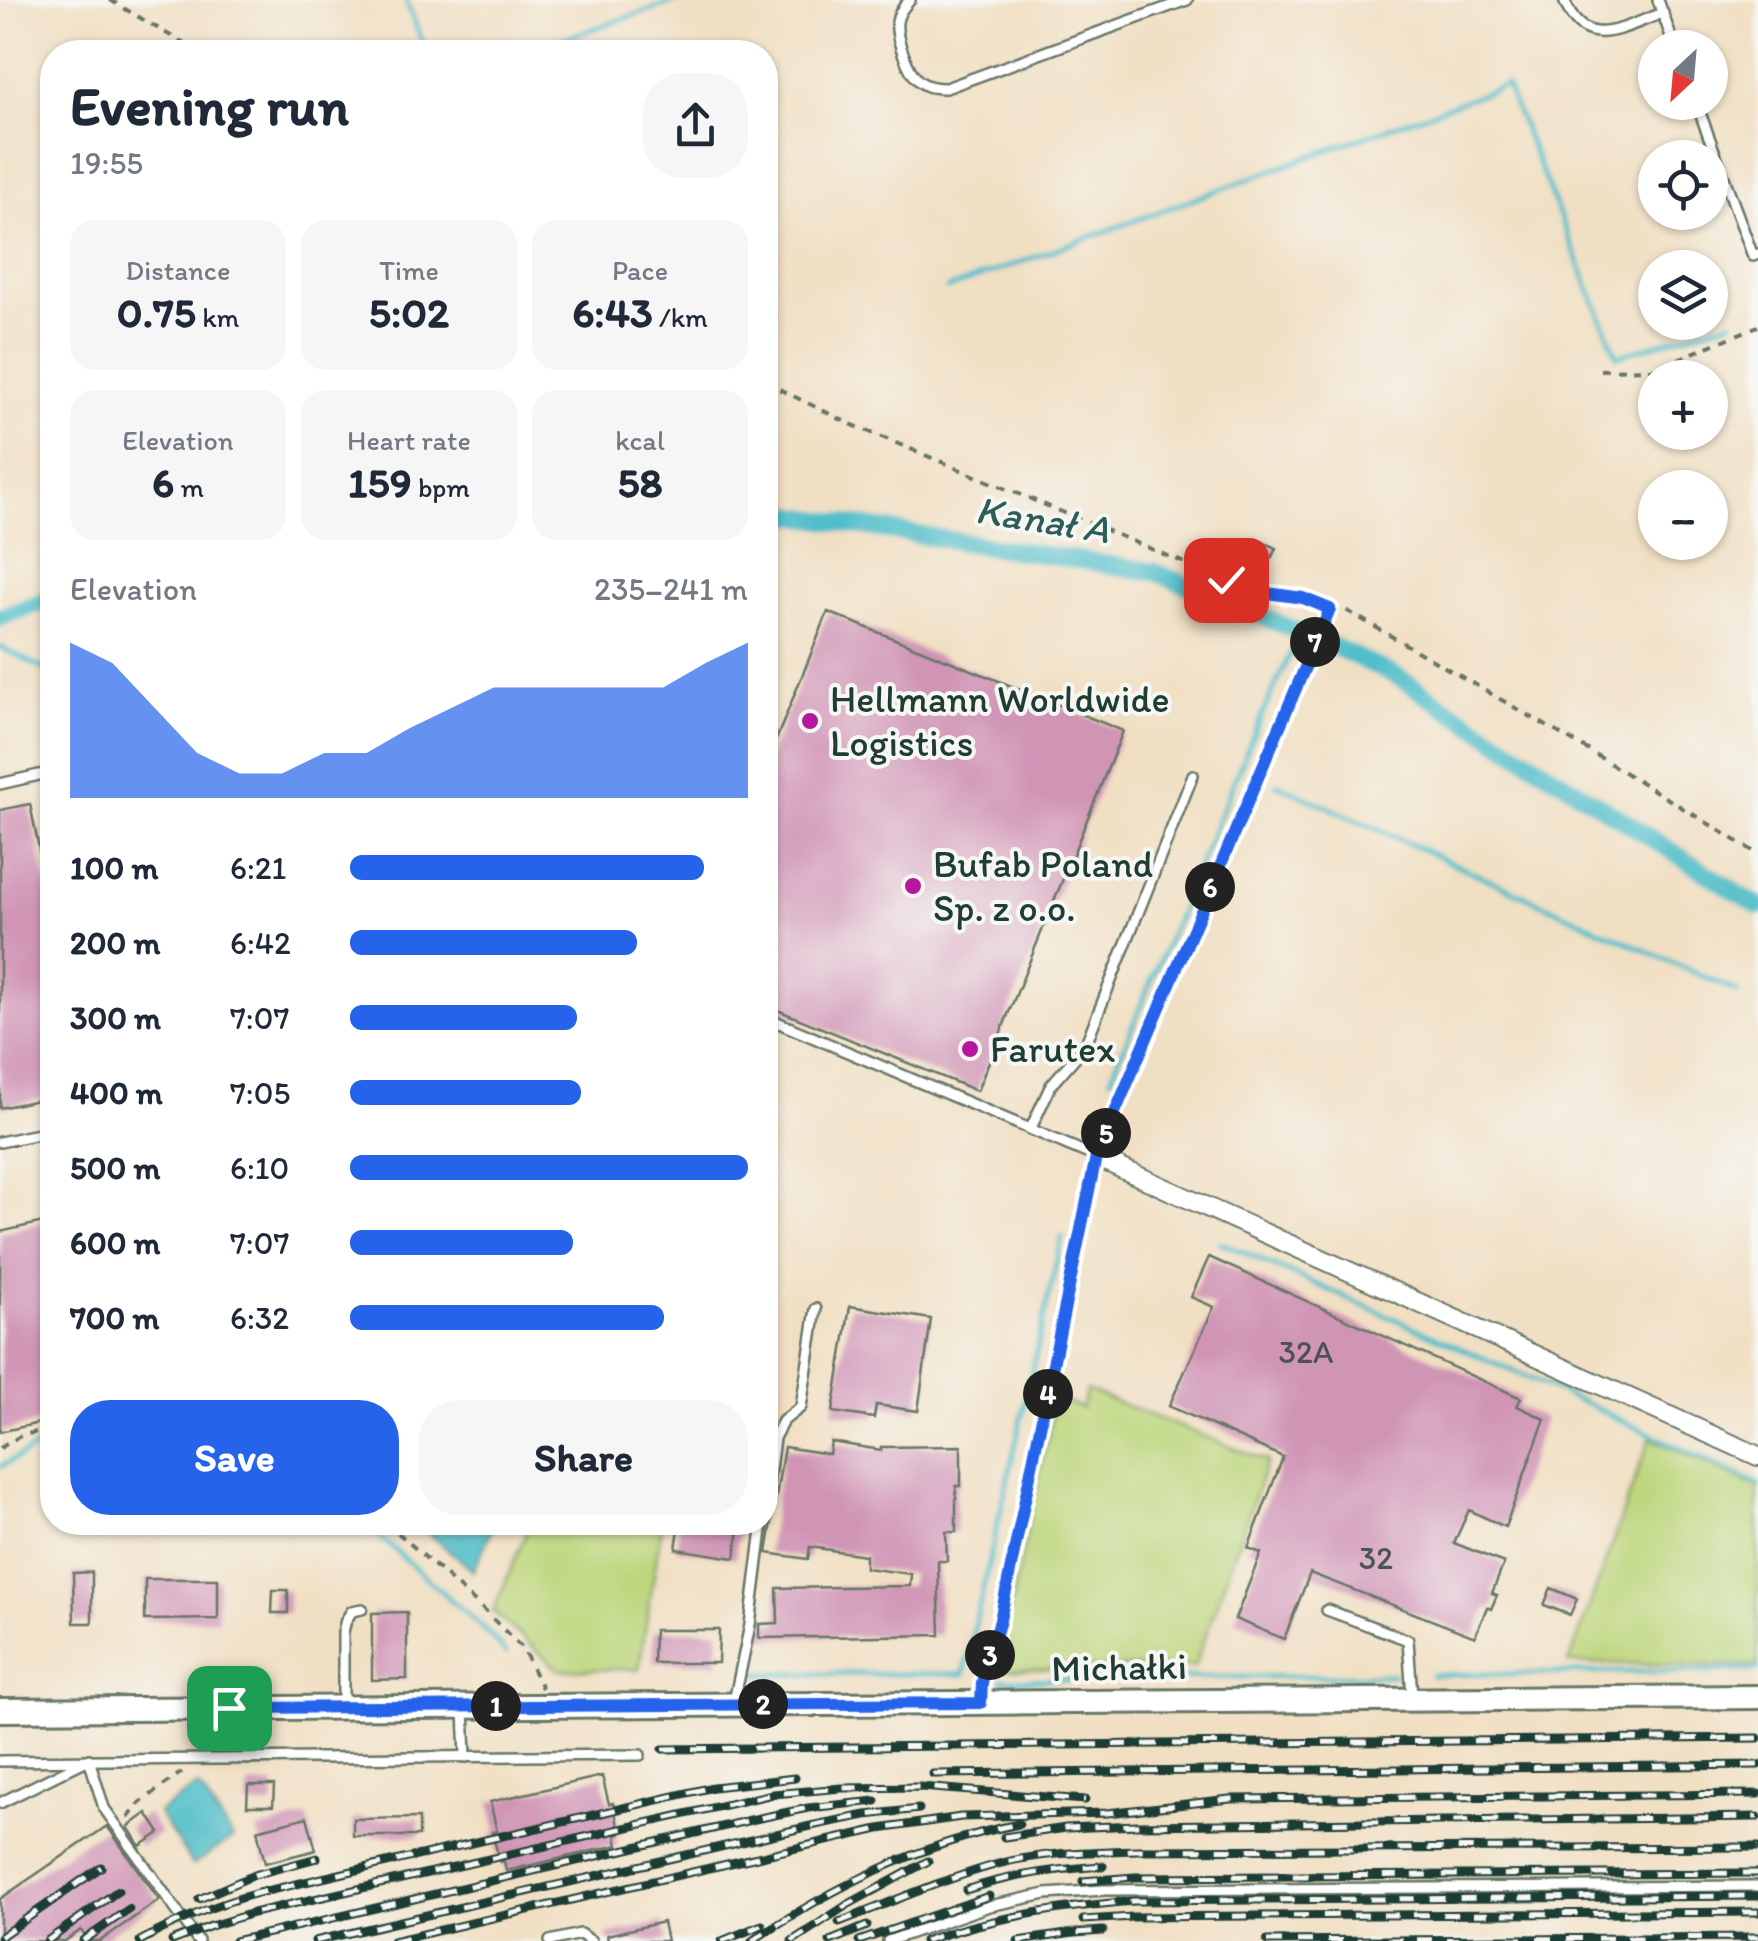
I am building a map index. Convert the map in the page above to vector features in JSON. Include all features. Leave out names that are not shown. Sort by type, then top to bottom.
[{"type":"street","points":[[1096,1157],[1758,1456]]},
{"type":"street","name":"Michałki","points":[[0,1710],[1758,1696]]},
{"type":"lane","points":[[910,0],[897,23],[912,76],[923,84],[946,88],[1187,0]]},
{"type":"lane","points":[[1564,0],[1571,20],[1598,34],[1663,13]]},
{"type":"lane","points":[[1658,0],[1669,30]]},
{"type":"lane","points":[[1703,120],[1753,256],[1758,254]]},
{"type":"lane","points":[[1226,580],[1238,554]]},
{"type":"lane","points":[[0,784],[40,775]]},
{"type":"lane","points":[[1031,1128],[1051,1084],[1085,1046],[1194,775]]},
{"type":"lane","points":[[778,1023],[1096,1157]]},
{"type":"lane","points":[[0,1142],[40,1134]]},
{"type":"lane","points":[[778,1430],[783,1421],[801,1407],[816,1309]]},
{"type":"lane","points":[[733,1704],[750,1625],[761,1535]]},
{"type":"lane","points":[[343,1707],[343,1632],[352,1611],[362,1608]]},
{"type":"lane","points":[[1327,1610],[1408,1640],[1412,1699]]},
{"type":"lane","points":[[464,1706],[466,1757]]},
{"type":"lane","points":[[0,1762],[640,1755]]},
{"type":"lane","points":[[0,1803],[89,1759]]},
{"type":"lane","points":[[89,1759],[104,1808],[198,1941]]},
{"type":"lane","points":[[888,1941],[988,1906],[1046,1894],[1103,1890],[1758,1886]]},
{"type":"lane","points":[[550,1941],[580,1934],[591,1941]]},
{"type":"path","points":[[110,0],[178,40]]},
{"type":"path","points":[[1600,370],[1654,369],[1758,326]]},
{"type":"path","points":[[778,388],[848,423],[1226,580],[1260,592],[1346,610],[1758,854]]},
{"type":"path","points":[[981,1703],[982,1682],[1000,1620],[1096,1157],[1330,609]]},
{"type":"path","points":[[0,1448],[22,1435],[40,1431]]},
{"type":"path","points":[[400,1535],[523,1649],[549,1706]]},
{"type":"path","points":[[120,1830],[140,1803],[200,1758]]},
{"type":"green space","points":[[1086,1390],[1267,1461],[1195,1666],[997,1670],[1056,1398],[1082,1408]]},
{"type":"green space","points":[[1650,1438],[1758,1487],[1758,1666],[1569,1663]]},
{"type":"green space","points":[[525,1535],[660,1535],[639,1669],[559,1670],[493,1612]]},
{"type":"water","points":[[431,1535],[490,1535],[473,1571]]},
{"type":"water","points":[[198,1786],[233,1838],[193,1865],[158,1813]]},
{"type":"building","points":[[1256,539],[1276,548],[1268,565],[1248,555]]},
{"type":"building","name":"Bufab Poland Sp. z o.o.","points":[[828,612],[1123,731],[977,1091],[778,1010],[778,735]]},
{"type":"building","points":[[30,804],[40,854],[40,1100],[0,1108],[0,810]]},
{"type":"building","points":[[40,1223],[40,1423],[0,1432],[0,1232]]},
{"type":"building","points":[[1209,1257],[1521,1398],[1517,1406],[1545,1419],[1505,1527],[1469,1510],[1454,1543],[1504,1563],[1492,1593],[1497,1595],[1491,1609],[1487,1607],[1475,1637],[1310,1573],[1284,1639],[1235,1619],[1261,1553],[1248,1548],[1283,1457],[1169,1406],[1214,1307],[1191,1297]]},
{"type":"building","points":[[850,1306],[931,1319],[918,1411],[876,1405],[874,1418],[833,1412]]},
{"type":"building","points":[[831,1442],[881,1450],[961,1446],[956,1532],[946,1532],[947,1561],[938,1561],[940,1635],[759,1638],[759,1624],[778,1623],[777,1588],[910,1586],[911,1574],[865,1568],[865,1555],[810,1547],[808,1559],[767,1553],[770,1535],[778,1535],[778,1484],[784,1447],[829,1454]]},
{"type":"building","points":[[678,1535],[738,1535],[735,1558],[676,1549]]},
{"type":"building","points":[[92,1572],[92,1623],[74,1623],[73,1573]]},
{"type":"building","points":[[145,1579],[218,1579],[218,1619],[145,1620]]},
{"type":"building","points":[[1551,1588],[1577,1599],[1570,1615],[1544,1605]]},
{"type":"building","points":[[273,1590],[288,1590],[288,1613],[272,1613]]},
{"type":"building","points":[[407,1612],[407,1679],[372,1680],[372,1613]]},
{"type":"building","points":[[654,1630],[719,1630],[718,1663],[653,1663]]},
{"type":"building","points":[[602,1776],[609,1804],[613,1803],[620,1834],[616,1835],[618,1845],[506,1871],[492,1832],[497,1831],[490,1802]]},
{"type":"building","points":[[248,1785],[274,1785],[273,1806],[247,1806]]},
{"type":"building","points":[[147,1813],[160,1833],[140,1846],[128,1827]]},
{"type":"building","points":[[307,1817],[316,1850],[265,1863],[257,1830]]},
{"type":"building","points":[[419,1818],[419,1836],[353,1836],[353,1819]]},
{"type":"building","points":[[107,1826],[159,1900],[100,1941],[88,1941],[81,1930],[65,1941],[0,1941],[0,1899]]},
{"type":"building","points":[[663,1922],[667,1941],[608,1941],[607,1935]]},
{"type":"waterway","points":[[406,0],[421,40]]},
{"type":"waterway","points":[[559,40],[680,0]]},
{"type":"waterway","points":[[947,289],[1506,85],[1617,356],[1732,321]]},
{"type":"waterway","name":"Kanał A","points":[[778,513],[1155,572],[1398,677],[1758,906]]},
{"type":"waterway","name":"Kanał A","points":[[0,617],[40,603]]},
{"type":"waterway","points":[[1111,1078],[1300,632]]},
{"type":"waterway","points":[[0,647],[40,667]]},
{"type":"waterway","points":[[1277,784],[1738,992]]},
{"type":"waterway","points":[[755,1674],[964,1674],[1062,1237]]},
{"type":"waterway","points":[[1220,1242],[1758,1484]]},
{"type":"waterway","points":[[0,1467],[40,1445]]},
{"type":"waterway","points":[[378,1535],[506,1653]]},
{"type":"waterway","points":[[1431,1675],[1758,1670]]},
{"type":"waterway","points":[[1002,1680],[1394,1675]]},
{"type":"railway","points":[[663,1749],[1758,1738]]},
{"type":"railway","points":[[933,1774],[1758,1765]]},
{"type":"railway","points":[[140,1941],[198,1913],[258,1893],[713,1787],[795,1778]]},
{"type":"railway","points":[[172,1941],[253,1913],[773,1794],[920,1787],[1085,1800]]},
{"type":"railway","points":[[393,1941],[879,1829],[961,1817],[1107,1813],[1230,1799],[1758,1794]]},
{"type":"railway","points":[[235,1941],[755,1819],[808,1808],[876,1801]]},
{"type":"railway","points":[[315,1941],[815,1825],[919,1809]]},
{"type":"railway","points":[[1004,1837],[1066,1828],[1138,1825],[1758,1817]]},
{"type":"railway","points":[[752,1941],[815,1902],[880,1869],[948,1843],[1019,1824]]},
{"type":"railway","points":[[839,1922],[978,1870],[1067,1853],[1758,1847]]},
{"type":"railway","points":[[199,1899],[254,1875],[317,1858]]},
{"type":"railway","points":[[792,1941],[847,1905],[928,1861]]},
{"type":"railway","points":[[966,1890],[1033,1874],[1103,1866]]},
{"type":"railway","points":[[0,1937],[101,1867]]},
{"type":"railway","points":[[1083,1881],[1135,1877],[1758,1873]]},
{"type":"railway","points":[[47,1941],[118,1891]]},
{"type":"railway","points":[[859,1941],[989,1896]]},
{"type":"railway","points":[[924,1941],[1028,1914],[1134,1901],[1758,1896]]},
{"type":"railway","points":[[83,1941],[129,1909]]},
{"type":"railway","points":[[1083,1920],[1758,1912]]},
{"type":"railway","points":[[722,1941],[762,1925]]},
{"type":"railway","points":[[830,1941],[867,1926]]},
{"type":"railway","points":[[1018,1941],[1103,1931]]},
{"type":"railway","points":[[1267,1941],[1758,1937]]},
{"type":"place","name":"Hellmann Worldwide Logistics","points":[[810,721]]},
{"type":"place","name":"Bufab Poland Sp. z o.o.","points":[[913,886]]},
{"type":"place","name":"Farutex","points":[[970,1049]]},
{"type":"route","points":[[229,1708],[981,1703],[982,1682],[1000,1620],[1096,1157],[1330,609],[1303,598],[1260,592],[1226,580]]}]
